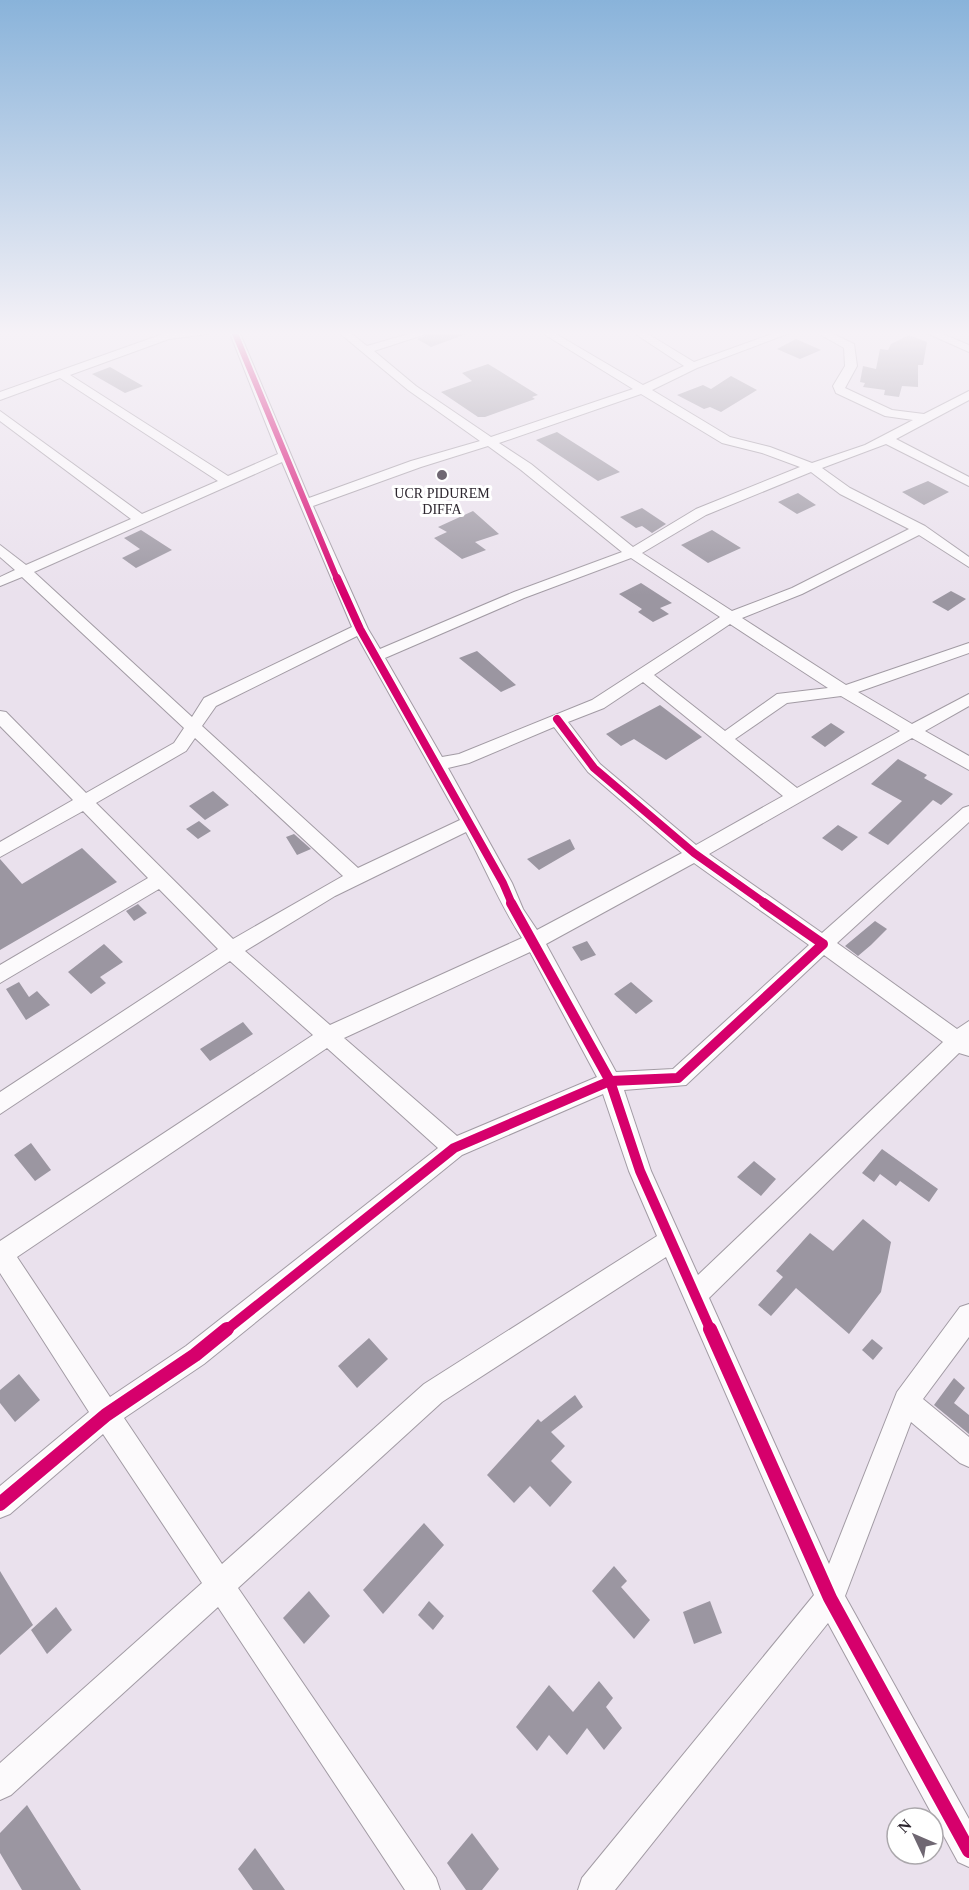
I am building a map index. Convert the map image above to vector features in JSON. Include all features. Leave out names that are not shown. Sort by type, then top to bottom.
[{"type":"street","points":[[6,419],[141,520]]},
{"type":"street","points":[[131,419],[228,482]]},
{"type":"street","points":[[270,419],[360,629],[438,764],[515,912],[534,941],[610,1081],[640,1171],[830,1598],[969,1851]]},
{"type":"street","points":[[459,419],[492,441],[632,554],[844,691],[969,764]]},
{"type":"street","points":[[305,504],[416,464],[556,419]]},
{"type":"street","points":[[693,419],[726,440],[766,450],[812,467],[844,491],[920,529],[969,563]]},
{"type":"street","points":[[376,656],[509,600],[632,554],[701,512],[812,467],[869,448],[923,419]]},
{"type":"street","points":[[885,438],[969,482]]},
{"type":"street","points":[[0,582],[285,456]]},
{"type":"street","points":[[438,764],[463,759],[598,704],[730,617],[797,591],[920,529]]},
{"type":"street","points":[[0,549],[356,878]]},
{"type":"street","points":[[0,850],[83,800],[180,747],[210,702],[360,629]]},
{"type":"street","points":[[723,740],[783,698],[844,691],[969,648]]},
{"type":"street","points":[[643,674],[795,796]]},
{"type":"street","points":[[424,1890],[0,1253],[328,1036],[534,941],[969,699]]},
{"type":"street","points":[[0,716],[159,880],[231,950],[454,1148]]},
{"type":"street","points":[[557,719],[594,768],[694,853],[965,1040],[696,1294]]},
{"type":"street","points":[[0,1504],[106,1415],[195,1355],[454,1148],[610,1081],[678,1078],[969,812]]},
{"type":"street","points":[[0,1104],[231,950],[328,891],[470,823]]},
{"type":"street","points":[[0,975],[159,880]]},
{"type":"street","points":[[0,1784],[433,1393],[672,1240]]},
{"type":"street","points":[[594,1890],[830,1598],[906,1401],[969,1316]]},
{"type":"street","points":[[906,1401],[969,1454]]},
{"type":"building","points":[[557,432],[620,472],[598,481],[536,440]]},
{"type":"building","points":[[928,481],[949,492],[924,505],[902,492]]},
{"type":"building","points":[[798,493],[816,505],[797,514],[778,502]]},
{"type":"building","points":[[642,508],[666,524],[652,533],[642,526],[636,528],[620,517]]},
{"type":"building","points":[[473,511],[499,534],[475,542],[486,550],[462,559],[434,538],[447,532],[438,527]]},
{"type":"building","points":[[141,530],[172,550],[136,568],[122,558],[140,549],[124,538]]},
{"type":"building","points":[[712,530],[741,548],[708,563],[681,545]]},
{"type":"building","points":[[641,583],[672,603],[660,608],[669,614],[653,622],[638,612],[642,609],[619,594]]},
{"type":"building","points":[[951,591],[966,599],[948,611],[932,602]]},
{"type":"building","points":[[477,651],[516,685],[501,692],[459,658]]},
{"type":"building","points":[[660,705],[702,737],[666,760],[634,739],[621,746],[606,734]]},
{"type":"building","points":[[831,723],[845,732],[825,747],[811,737]]},
{"type":"building","points":[[898,759],[927,775],[924,778],[953,794],[941,805],[933,800],[888,845],[868,833],[902,801],[871,784]]},
{"type":"building","points":[[213,791],[229,805],[205,820],[189,806]]},
{"type":"building","points":[[199,821],[211,831],[198,839],[186,829]]},
{"type":"building","points":[[838,825],[858,837],[842,851],[822,838]]},
{"type":"building","points":[[294,834],[311,849],[297,855],[286,837]]},
{"type":"building","points":[[570,839],[575,849],[539,870],[527,859]]},
{"type":"building","points":[[82,848],[117,882],[0,950],[0,859],[22,884]]},
{"type":"building","points":[[138,904],[147,913],[134,921],[126,911]]},
{"type":"building","points":[[875,921],[887,929],[858,956],[845,946]]},
{"type":"building","points":[[587,941],[596,955],[581,961],[572,947]]},
{"type":"building","points":[[104,944],[123,962],[100,977],[106,983],[91,994],[68,972]]},
{"type":"building","points":[[19,982],[29,997],[37,991],[50,1005],[26,1020],[6,989]]},
{"type":"building","points":[[631,982],[653,1001],[636,1014],[614,994]]},
{"type":"building","points":[[243,1022],[253,1034],[210,1061],[200,1049]]},
{"type":"building","points":[[31,1143],[51,1170],[35,1181],[14,1155]]},
{"type":"building","points":[[882,1149],[938,1189],[929,1202],[900,1181],[896,1186],[880,1174],[874,1182],[862,1173]]},
{"type":"building","points":[[754,1161],[776,1179],[761,1196],[737,1177]]},
{"type":"building","points":[[863,1219],[891,1242],[881,1292],[849,1334],[796,1288],[771,1316],[758,1305],[783,1277],[776,1271],[810,1233],[833,1251]]},
{"type":"building","points":[[369,1338],[388,1359],[357,1388],[338,1366]]},
{"type":"building","points":[[872,1339],[883,1348],[873,1360],[862,1350]]},
{"type":"building","points":[[19,1374],[40,1400],[15,1422],[0,1403],[0,1390]]},
{"type":"building","points":[[954,1378],[965,1388],[954,1403],[969,1415],[969,1434],[934,1405]]},
{"type":"building","points":[[575,1395],[583,1407],[551,1432],[565,1446],[551,1461],[572,1482],[550,1507],[530,1486],[514,1503],[487,1475],[538,1419],[541,1422]]},
{"type":"building","points":[[424,1523],[444,1545],[383,1614],[363,1590]]},
{"type":"building","points":[[614,1566],[627,1581],[621,1587],[650,1620],[634,1639],[592,1591]]},
{"type":"building","points":[[0,1571],[33,1625],[0,1655]]},
{"type":"building","points":[[309,1591],[330,1616],[304,1644],[283,1618]]},
{"type":"building","points":[[429,1601],[444,1616],[433,1630],[418,1615]]},
{"type":"building","points":[[710,1601],[722,1633],[694,1644],[683,1612]]},
{"type":"building","points":[[56,1607],[72,1630],[47,1654],[31,1630]]},
{"type":"building","points":[[599,1681],[613,1698],[606,1707],[622,1728],[604,1750],[587,1728],[567,1755],[549,1735],[537,1751],[516,1727],[549,1685],[573,1712]]},
{"type":"building","points":[[27,1805],[81,1890],[22,1890],[0,1853],[0,1833]]},
{"type":"building","points":[[472,1833],[499,1869],[482,1890],[466,1890],[447,1863]]},
{"type":"building","points":[[255,1848],[285,1890],[253,1890],[238,1869]]},
{"type":"cycle path","points":[[270,419],[360,629],[395,687],[503,883],[515,912],[534,941],[610,1081],[640,1171],[830,1598],[969,1851]]},
{"type":"cycle path","points":[[0,1504],[106,1415],[195,1355],[454,1148],[610,1081],[678,1078],[823,944],[694,853],[594,768],[557,719]]},
{"type":"place","name":"UCR PIDUREM DIFFA","points":[[442,475]]}]
